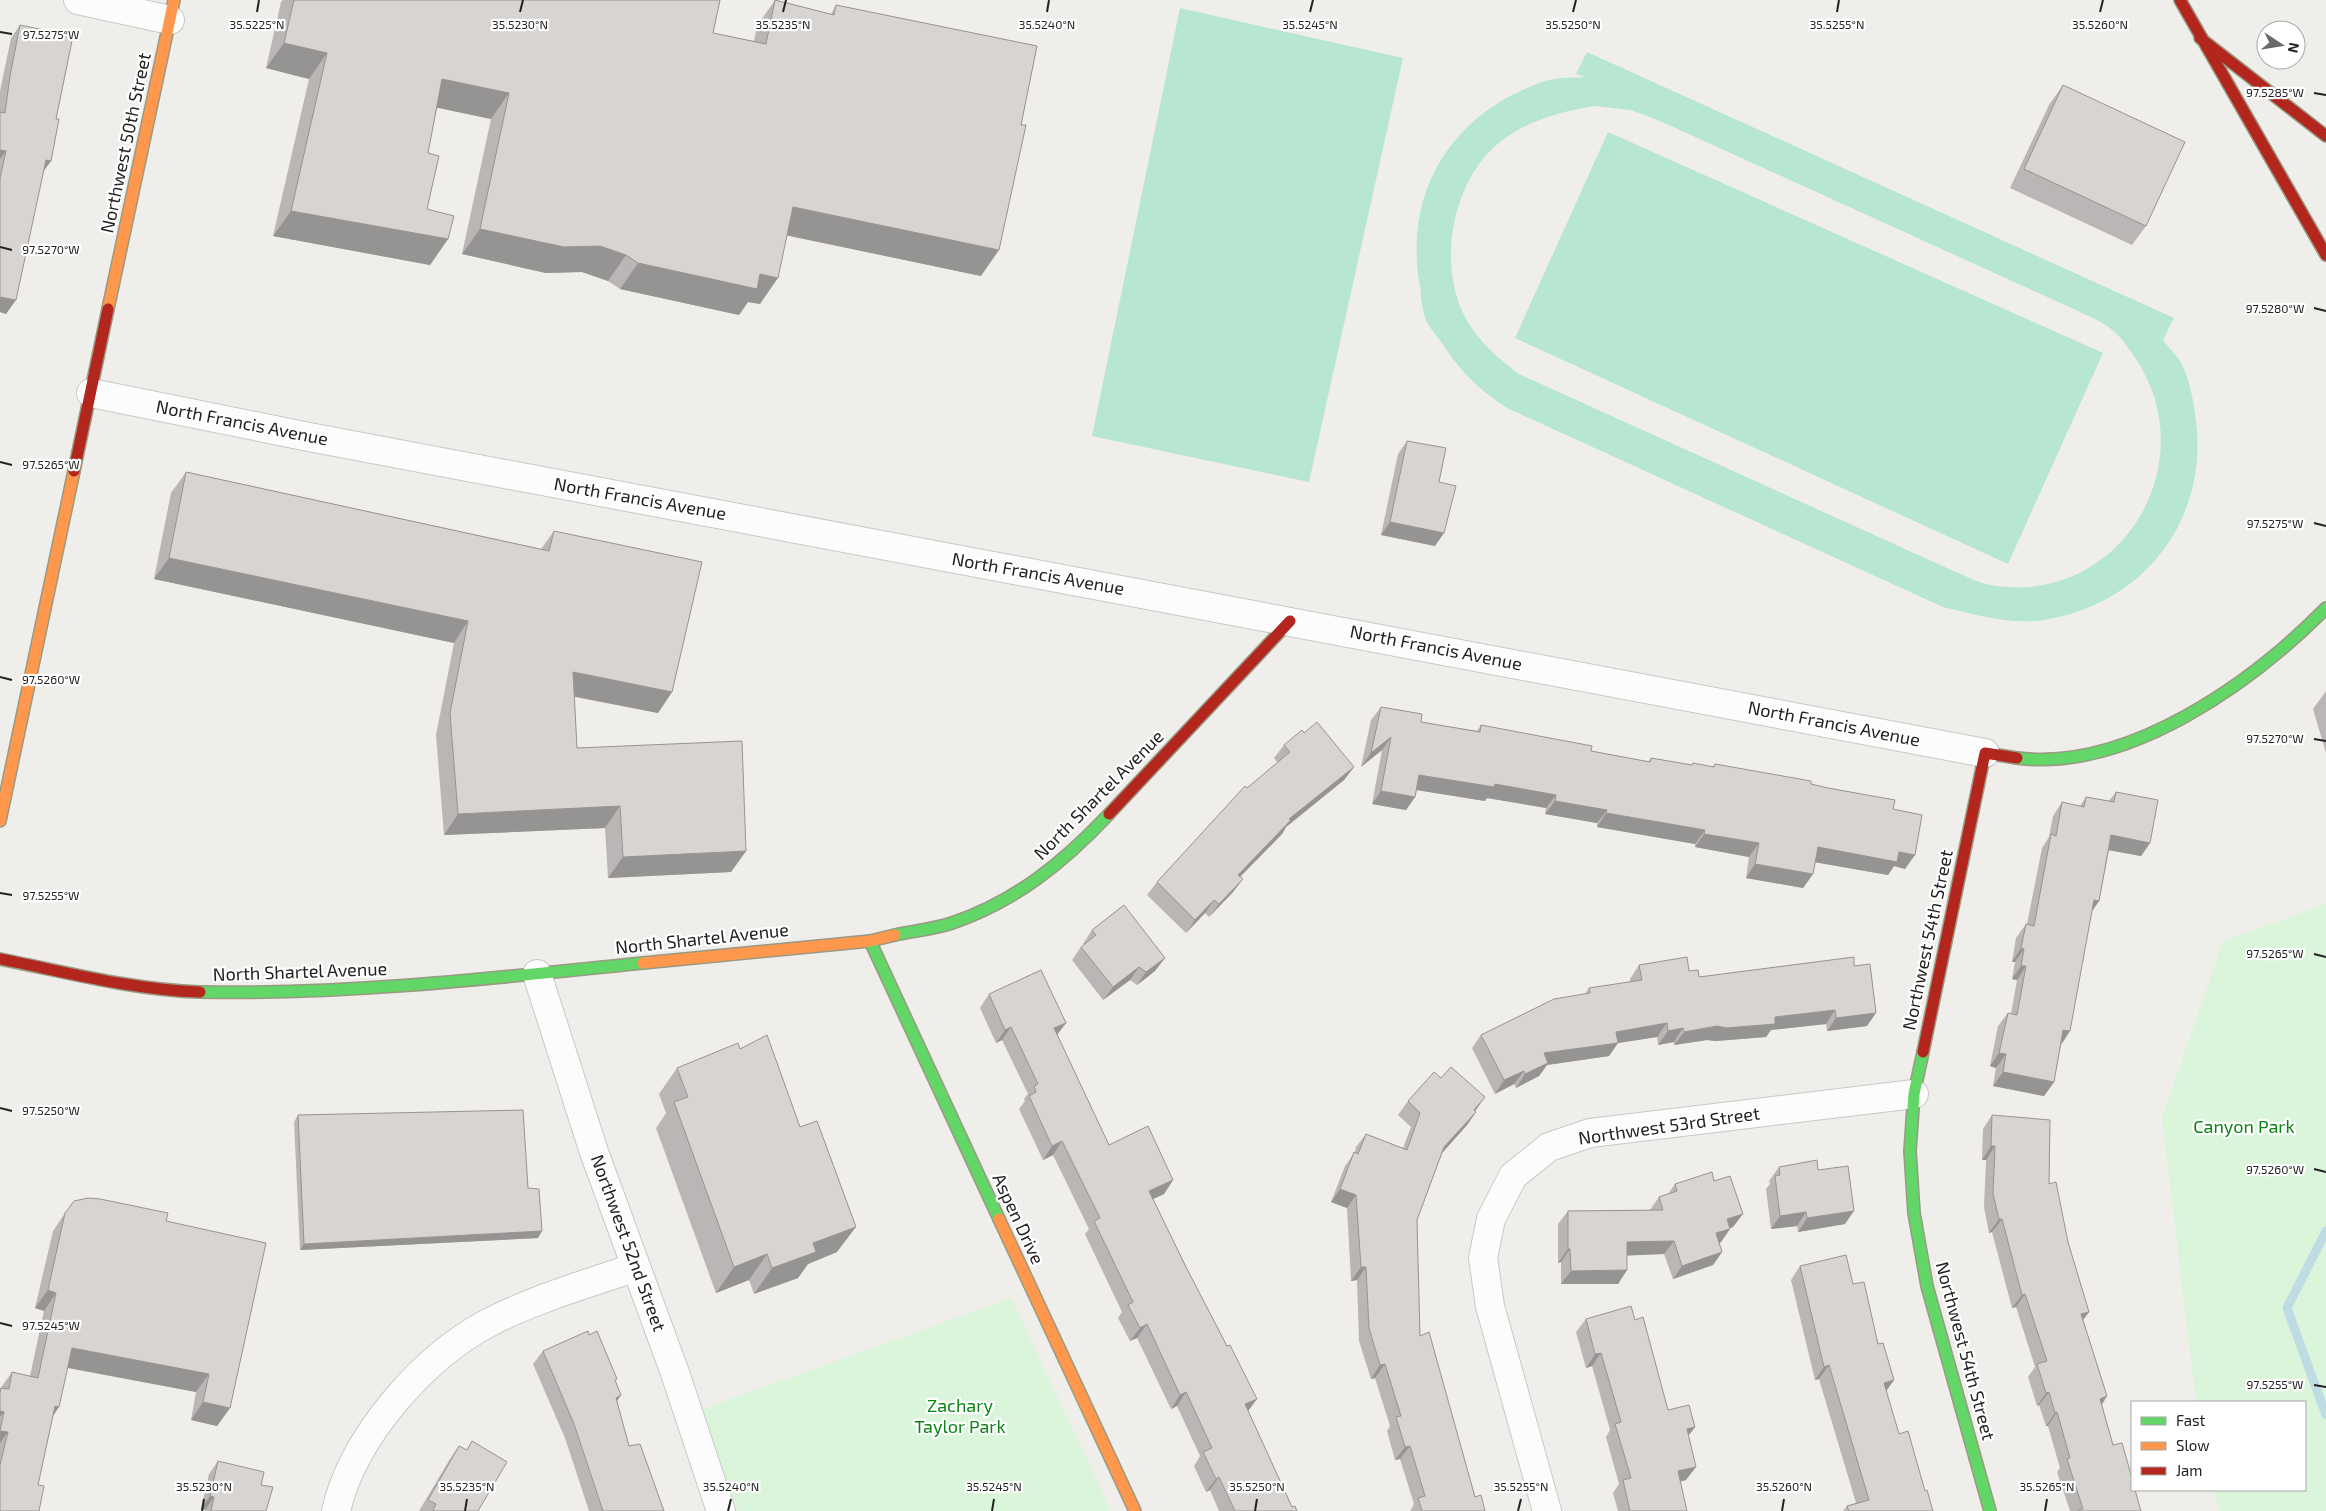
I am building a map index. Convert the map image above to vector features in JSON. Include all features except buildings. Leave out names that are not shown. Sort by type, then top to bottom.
[{"type":"main road","points":[[2180,0],[2200,38],[2326,255]]},
{"type":"main road","name":"Northwest 50th Street","points":[[0,821],[172,10]]},
{"type":"main road","points":[[2200,38],[2326,136]]},
{"type":"main road","points":[[1985,753],[2024,759],[2054,760],[2096,752],[2150,733],[2177,720],[2263,664],[2288,646],[2326,608]]},
{"type":"main road","name":"North Shartel Avenue","points":[[0,959],[179,991],[226,993],[355,990],[870,941],[950,923],[997,905],[1049,872],[1094,831],[1290,620]]},
{"type":"main road","name":"Northwest 54th Street","points":[[1985,753],[1914,1094],[1910,1151],[1914,1213],[1927,1286],[1990,1511]]},
{"type":"main road","name":"Aspen Drive","points":[[870,941],[1135,1511]]},
{"type":"street","points":[[78,0],[172,10]]},
{"type":"street","name":"North Francis Avenue","points":[[91,393],[309,438],[1290,620],[1985,753]]},
{"type":"street","name":"Northwest 52nd Street","points":[[537,974],[568,1072],[675,1373],[721,1511]]},
{"type":"street","name":"Northwest 53rd Street","points":[[1547,1511],[1490,1306],[1483,1258],[1491,1219],[1513,1176],[1549,1147],[1590,1133],[1914,1094]]},
{"type":"street","points":[[336,1511],[349,1470],[375,1425],[405,1390],[446,1353],[489,1323],[543,1298],[636,1267]]},
{"type":"green space","points":[[1180,8],[1403,58],[1309,482],[1092,436]]},
{"type":"green space","points":[[1587,52],[2174,318],[2163,340],[2180,361],[2190,386],[2197,431],[2196,466],[2189,499],[2177,529],[2159,556],[2136,579],[2109,598],[2078,612],[2044,620],[2019,621],[1993,618],[1943,607],[1507,408],[1470,379],[1427,323],[1425,316],[1421,299],[1417,256],[1418,228],[1423,200],[1433,175],[1447,151],[1465,130],[1486,111],[1512,95],[1543,82],[1558,78],[1585,77],[1576,74]],"holes":[[[1595,106],[1631,110],[1660,121],[2076,310],[2104,324],[2115,333],[2134,356],[2154,398],[2161,440],[2155,482],[2138,519],[2112,551],[2077,574],[2036,586],[1990,585],[1982,583],[1519,374],[1503,362],[1473,331],[1463,313],[1455,292],[1451,245],[1461,198],[1471,177],[1484,158],[1500,142],[1521,128],[1557,114]]]},
{"type":"green space","points":[[1608,132],[2103,353],[2008,564],[1515,338]]},
{"type":"green space","name":"Canyon Park","points":[[2326,904],[2326,1511],[2221,1511],[2213,1491],[2306,1491],[2306,1401],[2196,1401],[2162,1118],[2223,941]]},
{"type":"green space","name":"Zachary Taylor Park","points":[[1011,1298],[1111,1511],[738,1511],[700,1410]]},
{"type":"waterway","points":[[2326,1231],[2287,1308],[2326,1415]]},
{"type":"traffic: fast","points":[[2017,758],[2059,759],[2102,751],[2144,736],[2185,716],[2225,692],[2296,637],[2326,608]]},
{"type":"traffic: fast","points":[[895,935],[952,923],[997,904],[1037,879],[1056,864],[1109,814]]},
{"type":"traffic: fast","points":[[870,941],[999,1219]]},
{"type":"traffic: fast","points":[[200,992],[311,991],[366,988],[477,980],[643,963]]},
{"type":"traffic: fast","points":[[1923,1052],[1914,1094],[1910,1151],[1914,1213],[1927,1286],[1990,1511]]},
{"type":"traffic: slow","points":[[108,309],[174,0]]},
{"type":"traffic: slow","points":[[0,821],[74,471]]},
{"type":"traffic: slow","points":[[643,963],[870,941],[895,935]]},
{"type":"traffic: slow","points":[[999,1219],[1135,1511]]},
{"type":"traffic: jam","points":[[2180,0],[2326,255]]},
{"type":"traffic: jam","points":[[2200,38],[2326,136]]},
{"type":"traffic: jam","points":[[74,471],[108,309]]},
{"type":"traffic: jam","points":[[1109,814],[1290,621]]},
{"type":"traffic: jam","points":[[1923,1052],[1985,753],[2017,758]]},
{"type":"traffic: jam","points":[[0,959],[125,984],[175,991],[200,992]]}]
